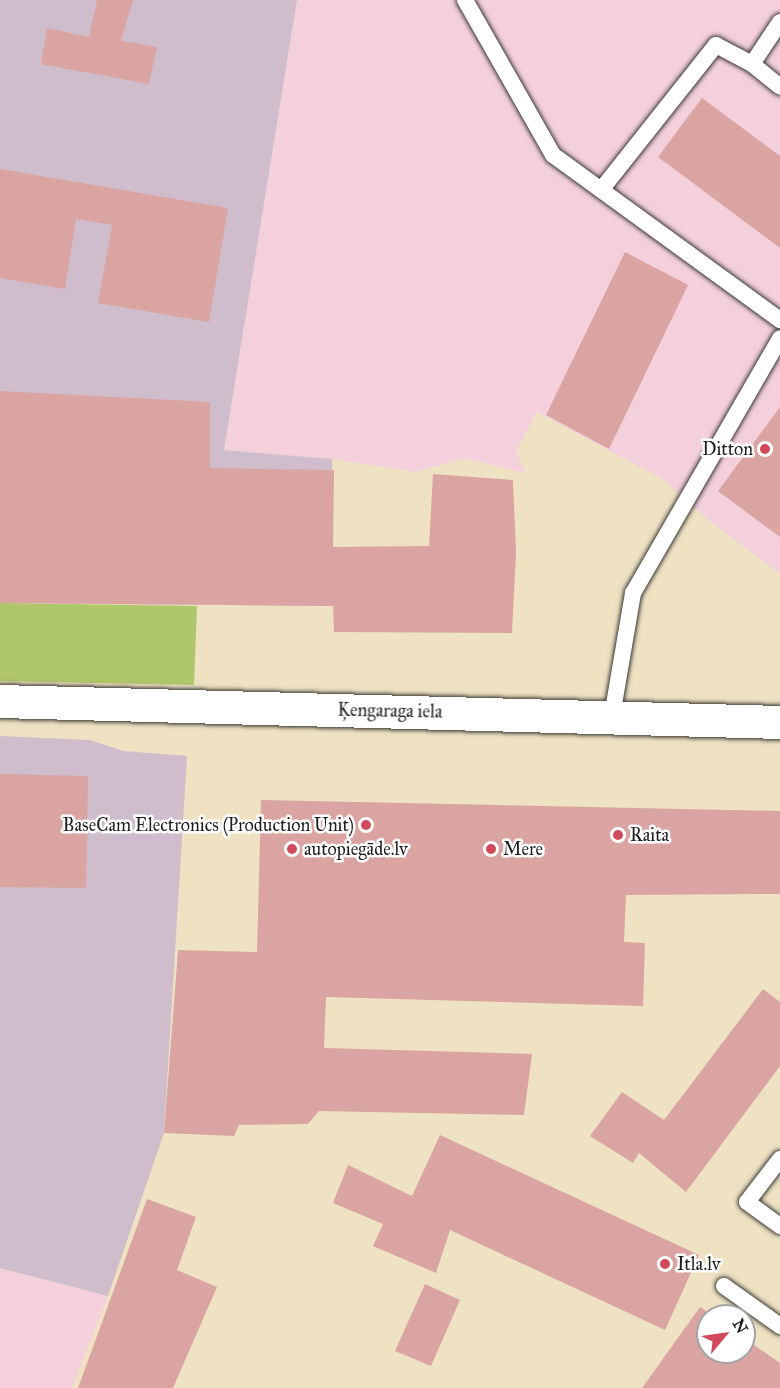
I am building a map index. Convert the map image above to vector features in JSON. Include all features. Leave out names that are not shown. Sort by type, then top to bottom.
[{"type":"street","name":"Ķengaraga iela","points":[[0,701],[780,722]]},
{"type":"lane","points":[[465,0],[553,155],[780,320]]},
{"type":"lane","points":[[752,64],[780,22]]},
{"type":"lane","points":[[601,190],[716,45],[752,64],[780,87]]},
{"type":"lane","points":[[612,716],[633,593],[780,338]]},
{"type":"lane","points":[[780,1159],[747,1202],[780,1226]]},
{"type":"lane","points":[[724,1286],[780,1326]]},
{"type":"shaded area","points":[[0,0],[297,0],[224,450],[332,459],[333,606],[0,603]]},
{"type":"shaded area","points":[[297,0],[780,0],[780,574],[707,519],[664,480],[537,412],[516,451],[525,473],[464,458],[416,472],[332,459],[224,450]]},
{"type":"shaded area","points":[[0,736],[90,740],[124,751],[187,756],[164,1133],[108,1296],[0,1268]]},
{"type":"shaded area","points":[[0,1268],[108,1296],[72,1388],[0,1388]]},
{"type":"green space","points":[[0,603],[197,606],[194,685],[0,681]]},
{"type":"building","points":[[97,0],[133,0],[121,41],[157,47],[149,84],[41,64],[47,28],[89,37]]},
{"type":"building","points":[[702,98],[780,156],[780,248],[658,157]]},
{"type":"building","points":[[0,169],[228,208],[209,322],[98,303],[112,225],[76,219],[65,289],[0,278]]},
{"type":"building","points":[[625,252],[688,285],[609,449],[546,415]]},
{"type":"building","points":[[0,391],[210,402],[210,468],[334,470],[333,547],[429,546],[433,474],[513,480],[516,553],[512,633],[334,632],[333,606],[0,603]]},
{"type":"building","name":"Ditton","points":[[780,407],[780,537],[718,491]]},
{"type":"building","points":[[0,774],[88,776],[86,888],[0,887]]},
{"type":"building","points":[[261,800],[780,811],[780,894],[626,895],[624,942],[645,943],[643,1006],[326,997],[324,1048],[532,1054],[524,1115],[319,1111],[308,1124],[239,1125],[234,1136],[164,1133],[178,950],[257,952]]},
{"type":"building","points":[[763,989],[780,1002],[780,1066],[686,1192],[639,1153],[633,1163],[590,1136],[622,1092],[664,1120]]},
{"type":"building","points":[[440,1135],[699,1255],[665,1330],[450,1230],[436,1273],[373,1246],[383,1224],[333,1203],[348,1165],[412,1196]]},
{"type":"building","points":[[147,1199],[196,1217],[177,1270],[217,1287],[173,1388],[78,1388]]},
{"type":"building","points":[[425,1284],[460,1300],[431,1366],[395,1351]]},
{"type":"building","points":[[696,1313],[696,1364],[756,1364],[756,1346],[780,1363],[780,1388],[642,1388]]},
{"type":"place","name":"Ditton","points":[[765,449]]},
{"type":"place","name":"BaseCam Electronics (Production Unit)","points":[[366,825]]},
{"type":"place","name":"Raita","points":[[618,835]]},
{"type":"place","name":"autopiegāde.lv","points":[[292,849]]},
{"type":"place","name":"Mere","points":[[491,849]]},
{"type":"place","name":"Itla.lv","points":[[665,1264]]}]
